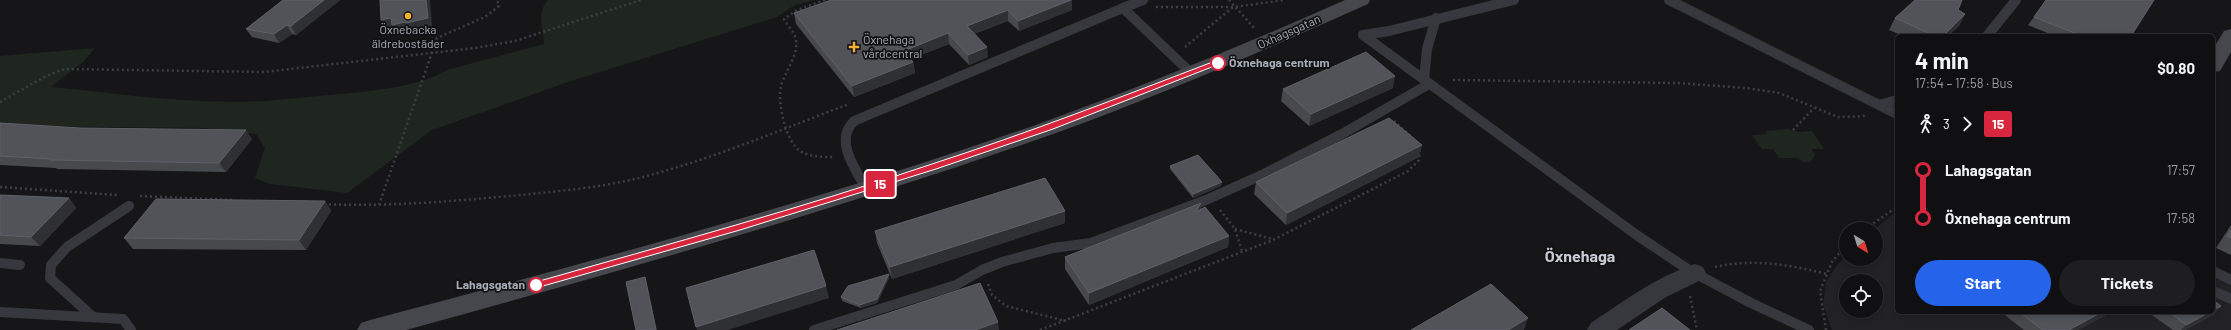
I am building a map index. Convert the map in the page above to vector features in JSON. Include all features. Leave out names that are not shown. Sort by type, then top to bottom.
[{"type":"street","name":"Oxhagsgatan","points":[[370,330],[606,266],[866,188],[1050,127],[1191,73],[1361,0]]},
{"type":"street","points":[[2215,63],[2231,35]]},
{"type":"street","points":[[1599,330],[1691,274]]},
{"type":"lane","points":[[866,188],[849,155],[845,139],[846,130],[854,121],[1142,0]]},
{"type":"lane","points":[[1514,0],[1436,18],[1389,31],[1363,35],[1691,274],[1809,330]]},
{"type":"lane","points":[[1669,0],[1895,113]]},
{"type":"lane","points":[[1989,34],[2016,0]]},
{"type":"lane","points":[[1127,7],[1191,73]]},
{"type":"lane","points":[[1426,82],[1423,64],[1426,46],[1436,18]]},
{"type":"lane","points":[[814,330],[956,285],[982,270],[1053,248],[1070,248],[1091,243],[1209,198],[1264,174],[1342,134],[1382,111],[1426,82]]},
{"type":"lane","points":[[1881,106],[1895,101]]},
{"type":"lane","points":[[93,317],[50,278],[51,265],[67,247],[129,206]]},
{"type":"lane","points":[[0,263],[20,265]]},
{"type":"lane","points":[[2215,272],[2231,280]]},
{"type":"lane","points":[[2215,292],[2231,299]]},
{"type":"lane","points":[[0,312],[123,319],[131,330]]},
{"type":"path","points":[[379,205],[436,38],[446,31],[477,23],[493,14],[499,6],[497,0]]},
{"type":"path","points":[[0,102],[24,91],[42,76],[64,70],[264,72],[432,53],[515,40],[641,0]]},
{"type":"path","points":[[825,0],[797,10],[784,19],[795,35],[796,42],[795,54],[788,67],[780,92],[781,108],[792,142],[800,150],[820,156],[838,158],[849,155]]},
{"type":"path","points":[[1229,0],[1259,33]]},
{"type":"path","points":[[1127,7],[1234,7],[1285,0]]},
{"type":"path","points":[[1174,57],[1234,7]]},
{"type":"path","points":[[1426,82],[1676,83],[1746,88],[1779,93],[1838,117],[1872,115],[1881,106]]},
{"type":"path","points":[[321,204],[379,205],[450,202],[567,190],[643,177],[787,128],[852,103]]},
{"type":"path","points":[[1792,130],[1814,108]]},
{"type":"path","points":[[1040,330],[1273,240],[1408,171],[1417,164],[1422,155],[1420,147],[1413,136],[1382,111]]},
{"type":"path","points":[[0,187],[119,195]]},
{"type":"path","points":[[135,196],[236,200]]},
{"type":"path","points":[[1209,198],[1227,217],[1235,229],[1242,251]]},
{"type":"path","points":[[1875,222],[1895,207]]},
{"type":"path","points":[[1235,229],[1273,240]]},
{"type":"path","points":[[1826,330],[1820,291],[1832,262],[1839,254]]},
{"type":"path","points":[[1697,330],[1691,274],[1727,263],[1800,266],[1827,274]]},
{"type":"path","points":[[982,270],[992,295],[998,301],[1020,310],[1066,321]]},
{"type":"shaded area","points":[[548,0],[815,0],[795,5],[777,17],[568,82],[432,130],[347,193],[270,184],[255,178],[265,148],[256,134],[203,128],[0,126],[0,56],[95,48],[83,62],[51,87],[132,96],[239,102],[352,93],[380,90],[409,84],[436,76],[447,70],[544,44],[541,16],[544,5]]},
{"type":"shaded area","points":[[1787,129],[1799,132],[1812,131],[1824,149],[1812,149],[1815,155],[1810,162],[1804,162],[1797,158],[1779,158],[1773,149],[1762,149],[1752,135],[1767,134],[1765,131]]},
{"type":"shaded area","points":[[1895,213],[1895,314],[2215,314],[2215,278],[2231,286],[2231,330],[1832,330],[1823,305],[1826,282],[1839,263],[1839,266],[1883,266],[1883,222]]},
{"type":"building","points":[[283,0],[324,0],[291,26],[287,25],[274,34],[246,29]]},
{"type":"building","points":[[380,0],[426,0],[428,18],[392,25],[391,18],[381,20]]},
{"type":"building","name":"Öxnehaga vårdcentral","points":[[831,0],[1071,0],[1018,21],[1008,10],[967,26],[987,47],[968,55],[948,33],[904,51],[913,62],[852,86],[794,13]]},
{"type":"building","points":[[1915,0],[1962,0],[1958,10],[1965,14],[1945,34],[1931,34],[1895,18]]},
{"type":"building","points":[[2046,0],[2154,0],[2132,34],[2077,34],[2034,17]]},
{"type":"building","points":[[1366,52],[1395,76],[1311,114],[1283,89]]},
{"type":"building","points":[[1389,118],[1422,145],[1287,213],[1256,182]]},
{"type":"building","points":[[0,123],[80,128],[246,130],[219,163],[50,160],[51,159],[0,156]]},
{"type":"building","points":[[1198,155],[1222,182],[1193,194],[1170,166]]},
{"type":"building","points":[[1045,178],[1065,211],[890,267],[875,231]]},
{"type":"building","points":[[0,195],[69,198],[31,237],[0,235]]},
{"type":"building","points":[[156,199],[325,201],[299,240],[124,238]]},
{"type":"building","points":[[1201,203],[1196,212],[1205,207],[1229,236],[1089,293],[1065,257]]},
{"type":"building","points":[[2231,230],[2231,238],[2227,236]]},
{"type":"building","points":[[814,250],[826,286],[696,327],[686,288]]},
{"type":"building","points":[[889,274],[877,299],[860,305],[841,297],[848,286]]},
{"type":"building","points":[[645,277],[656,330],[636,330],[626,282]]},
{"type":"building","points":[[980,283],[998,322],[975,330],[837,330]]},
{"type":"building","points":[[1491,284],[1528,318],[1508,330],[1411,330]]},
{"type":"building","points":[[2215,302],[2221,306],[2215,309]]},
{"type":"building","points":[[1662,308],[1690,330],[1629,330]]},
{"type":"building","points":[[2022,314],[2098,314],[2069,330],[2043,330]]},
{"type":"building","points":[[2172,314],[2206,314],[2186,325]]},
{"type":"bus line","name":"15","points":[[536,285],[740,227],[933,167],[1050,127],[1218,63]]},
{"type":"place","name":"Öxnebacka äldrebostäder","points":[[408,16]]},
{"type":"place","name":"Öxnehaga vårdcentral","points":[[854,47]]},
{"type":"place","name":"Öxnehaga centrum","points":[[1218,63]]},
{"type":"place","name":"Lahagsgatan","points":[[536,285]]},
{"type":"district","name":"Öxnehaga","points":[[1580,256]]}]
